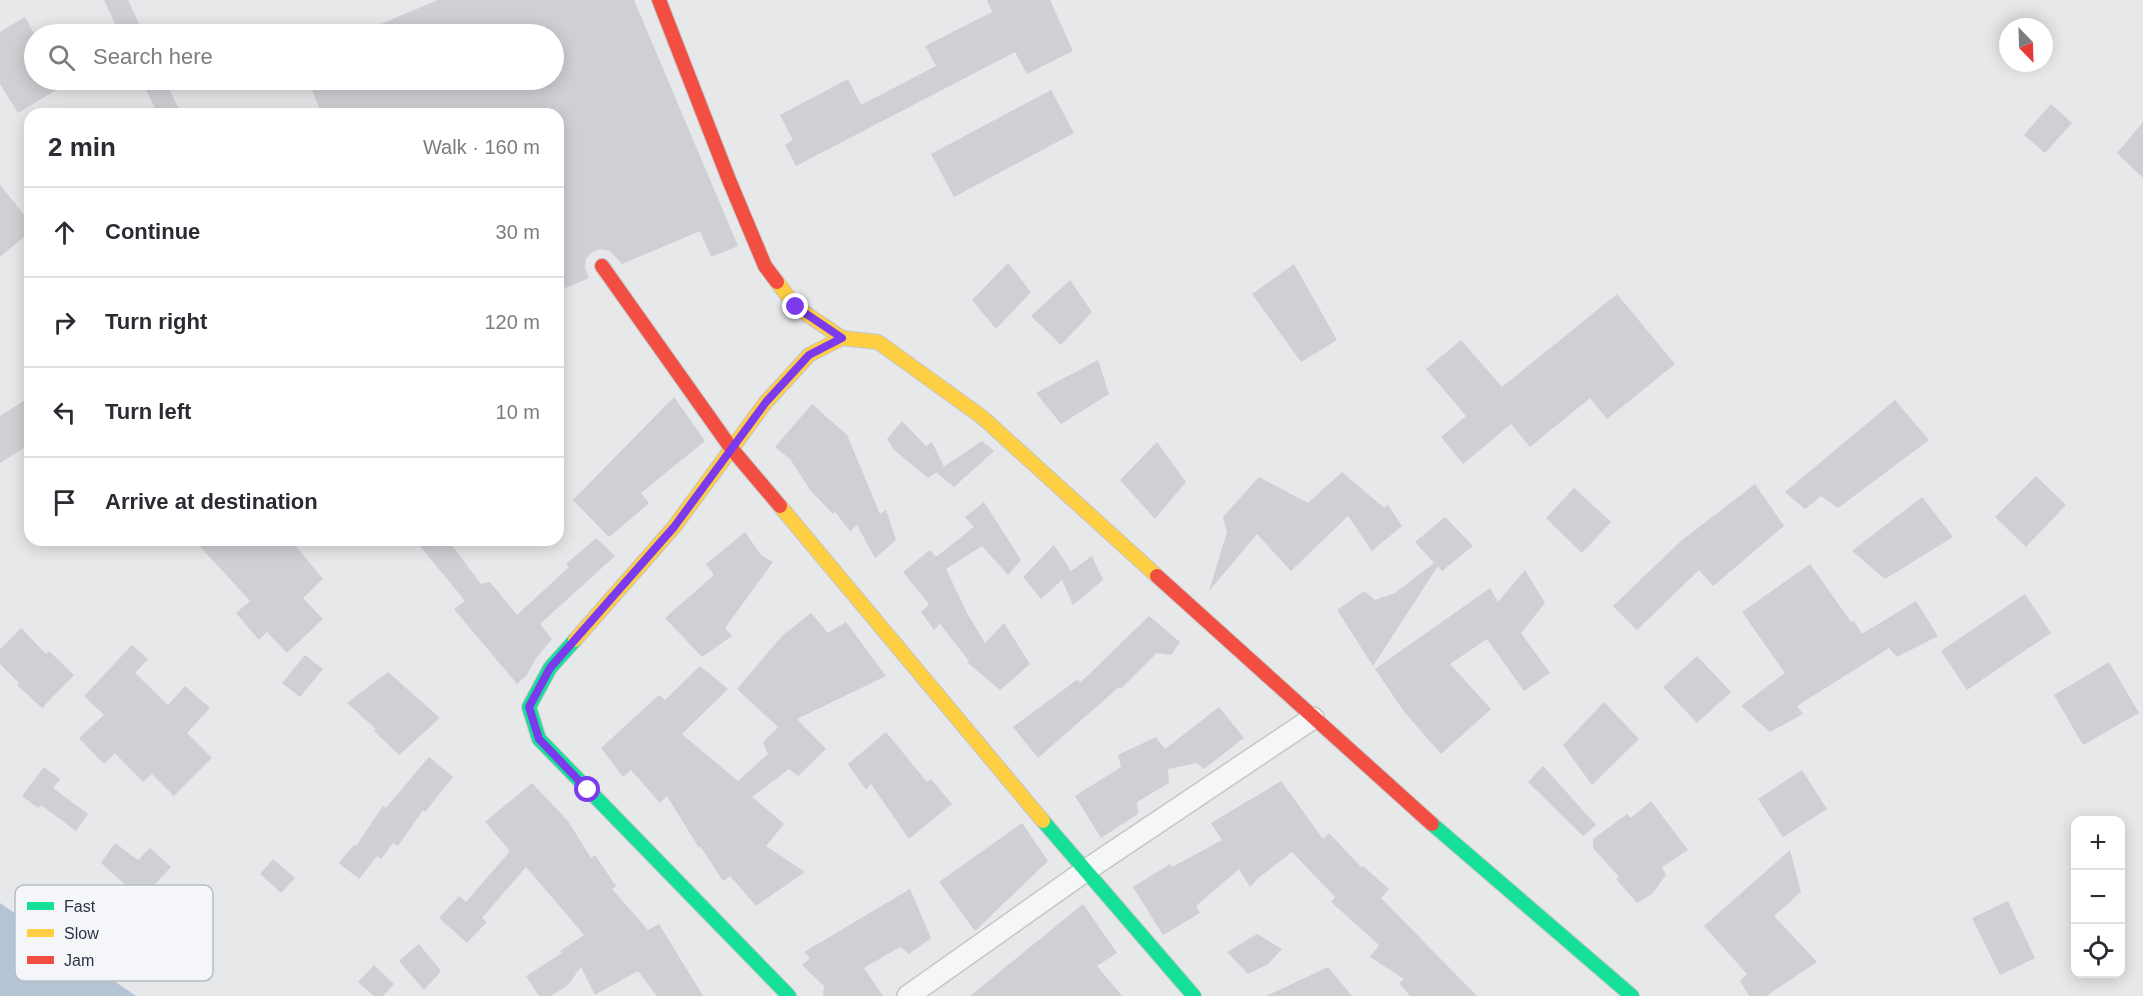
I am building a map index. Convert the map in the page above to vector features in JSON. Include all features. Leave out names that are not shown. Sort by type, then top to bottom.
[{"type":"street","points":[[659,0],[765,266],[796,307],[842,338],[878,342],[982,417],[1393,790],[1632,996]]},
{"type":"street","points":[[602,266],[731,448],[1085,871],[1194,996]]},
{"type":"street","points":[[789,996],[539,739],[529,707],[550,668],[674,527],[766,402],[809,355],[842,338]]},
{"type":"street","points":[[908,996],[1085,871],[1313,718]]},
{"type":"water","points":[[0,903],[15,913],[15,981],[114,981],[136,996],[0,996]]},
{"type":"building","points":[[104,0],[128,0],[139,24],[115,24]]},
{"type":"building","points":[[438,0],[634,0],[738,246],[711,257],[700,231],[622,264],[610,251],[600,249],[592,252],[586,259],[585,268],[589,278],[564,288],[564,108],[320,108],[312,90],[564,90],[564,24],[381,24]]},
{"type":"building","points":[[987,0],[1050,0],[1073,51],[1027,74],[1015,52],[796,166],[785,145],[793,140],[780,115],[848,79],[861,105],[936,66],[925,46],[992,12]]},
{"type":"building","points":[[25,17],[29,24],[24,24],[24,90],[56,90],[18,113],[0,84],[0,32]]},
{"type":"building","points":[[146,90],[170,90],[178,108],[155,108]]},
{"type":"building","points":[[1051,90],[1074,133],[954,197],[931,154]]},
{"type":"building","points":[[2051,104],[2072,123],[2045,153],[2024,135]]},
{"type":"building","points":[[2143,122],[2143,178],[2117,153]]},
{"type":"building","points":[[0,185],[24,215],[24,237],[0,257]]},
{"type":"building","points":[[1008,263],[1031,292],[996,329],[972,300]]},
{"type":"building","points":[[1294,264],[1337,340],[1301,362],[1252,294]]},
{"type":"building","points":[[1070,280],[1092,312],[1061,345],[1031,316]]},
{"type":"building","points":[[1617,294],[1675,364],[1607,419],[1590,398],[1530,447],[1511,424],[1463,464],[1441,437],[1466,416],[1426,369],[1461,340],[1502,387]]},
{"type":"building","points":[[1098,360],[1109,394],[1061,424],[1036,393]]},
{"type":"building","points":[[674,397],[705,441],[641,493],[649,503],[609,537],[573,500]]},
{"type":"building","points":[[1895,400],[1929,440],[1838,508],[1821,496],[1805,509],[1785,492]]},
{"type":"building","points":[[24,401],[24,448],[0,463],[0,416]]},
{"type":"building","points":[[812,404],[847,435],[880,514],[886,510],[896,540],[875,558],[857,525],[850,531],[835,512],[833,514],[811,491],[790,459],[775,447]]},
{"type":"building","points":[[902,421],[926,446],[932,442],[944,467],[928,478],[894,450],[887,439]]},
{"type":"building","points":[[982,441],[994,451],[954,487],[936,472]]},
{"type":"building","points":[[1157,442],[1186,482],[1155,519],[1120,480]]},
{"type":"building","points":[[1342,472],[1384,508],[1388,505],[1402,526],[1372,551],[1348,516],[1291,571],[1257,534],[1209,591],[1227,532],[1223,517],[1259,477],[1308,503]]},
{"type":"building","points":[[2036,476],[2066,505],[2026,547],[1995,517]]},
{"type":"building","points":[[1755,484],[1784,526],[1713,586],[1699,570],[1637,630],[1613,606],[1681,541]]},
{"type":"building","points":[[1574,488],[1611,522],[1582,553],[1546,518]]},
{"type":"building","points":[[1922,497],[1953,537],[1885,579],[1852,551]]},
{"type":"building","points":[[984,502],[1021,560],[1008,575],[982,546],[946,569],[967,613],[985,643],[1004,623],[1030,664],[1000,690],[967,662],[969,661],[940,624],[934,630],[921,612],[929,604],[903,572],[930,550],[936,557],[974,527],[965,517]]},
{"type":"building","points":[[1445,517],[1473,546],[1442,571],[1438,566],[1373,666],[1337,610],[1364,591],[1375,600],[1395,593],[1434,563],[1415,542]]},
{"type":"building","points":[[745,532],[761,555],[773,562],[725,628],[732,636],[702,657],[665,618],[714,575],[706,564]]},
{"type":"building","points":[[596,538],[615,556],[540,624],[552,639],[537,657],[526,676],[517,684],[454,609],[465,601],[420,546],[452,546],[481,584],[490,582],[517,615],[569,567],[566,564]]},
{"type":"building","points":[[1054,545],[1071,571],[1092,556],[1103,580],[1073,605],[1062,580],[1041,599],[1023,577]]},
{"type":"building","points":[[200,546],[296,546],[323,579],[303,598],[323,619],[287,653],[267,632],[259,640],[236,613],[250,601]]},
{"type":"building","points":[[1810,564],[1862,634],[1916,601],[1938,636],[1897,657],[1889,648],[1797,706],[1803,714],[1770,732],[1741,706],[1785,673],[1742,612]]},
{"type":"building","points":[[1525,570],[1545,603],[1521,633],[1550,673],[1524,691],[1487,639],[1450,664],[1491,709],[1441,754],[1405,713],[1375,669],[1490,588],[1498,602]]},
{"type":"building","points":[[2025,594],[2051,633],[1967,690],[1941,651]]},
{"type":"building","points":[[811,613],[828,633],[846,622],[886,676],[797,719],[826,749],[798,776],[789,769],[752,797],[784,824],[766,846],[805,872],[756,906],[730,876],[723,881],[700,846],[699,848],[667,796],[660,803],[631,770],[623,777],[601,748],[659,695],[665,700],[700,666],[728,689],[682,734],[738,781],[768,754],[763,742],[778,727],[737,689],[782,636]]},
{"type":"building","points":[[1149,616],[1180,642],[1171,655],[1157,653],[1121,689],[1119,687],[1038,758],[1013,727],[1078,679],[1080,683]]},
{"type":"building","points":[[21,628],[46,654],[49,651],[74,675],[42,708],[17,685],[19,683],[0,664],[0,649]]},
{"type":"building","points":[[132,645],[148,659],[135,673],[168,705],[185,686],[210,708],[187,733],[212,758],[174,796],[152,774],[143,782],[115,753],[104,764],[79,738],[104,715],[84,696]]},
{"type":"building","points":[[305,655],[323,669],[300,697],[282,683]]},
{"type":"building","points":[[1697,656],[1731,692],[1697,723],[1663,687]]},
{"type":"building","points":[[2109,662],[2139,713],[2083,745],[2054,695]]},
{"type":"building","points":[[388,672],[440,718],[399,755],[374,731],[376,729],[347,703]]},
{"type":"building","points":[[1604,702],[1639,739],[1592,785],[1563,745]]},
{"type":"building","points":[[1219,707],[1244,738],[1204,769],[1197,763],[1168,769],[1169,783],[1137,802],[1138,814],[1101,838],[1075,796],[1121,767],[1118,755],[1156,737],[1165,749]]},
{"type":"building","points":[[886,732],[927,782],[931,779],[952,804],[909,839],[871,784],[866,790],[848,764]]},
{"type":"building","points":[[429,757],[453,777],[425,812],[423,810],[398,846],[393,843],[381,859],[377,856],[359,879],[339,863],[354,845],[356,846],[383,806],[386,808]]},
{"type":"building","points":[[1543,766],[1596,825],[1583,836],[1528,782]]},
{"type":"building","points":[[44,767],[60,779],[53,788],[88,814],[76,831],[41,805],[38,808],[22,796]]},
{"type":"building","points":[[1802,770],[1827,809],[1783,837],[1758,799]]},
{"type":"building","points":[[1281,781],[1323,839],[1329,833],[1362,868],[1363,866],[1389,889],[1381,898],[1477,996],[1410,996],[1399,983],[1404,979],[1370,957],[1379,945],[1331,902],[1335,897],[1292,852],[1250,887],[1239,869],[1196,906],[1200,913],[1163,935],[1133,887],[1170,864],[1172,867],[1222,840],[1211,823]]},
{"type":"building","points":[[532,783],[568,821],[591,858],[595,855],[616,886],[612,889],[648,930],[659,924],[703,996],[657,996],[638,971],[595,995],[581,967],[568,985],[551,996],[539,996],[526,976],[562,953],[560,951],[584,935],[526,867],[482,918],[487,922],[467,943],[439,918],[459,896],[466,902],[510,851],[485,822]]},
{"type":"building","points":[[1651,801],[1688,850],[1662,867],[1666,875],[1652,894],[1637,903],[1616,879],[1619,877],[1593,848],[1593,839],[1627,814],[1631,818]]},
{"type":"building","points":[[1022,823],[1048,861],[975,931],[939,882]]},
{"type":"building","points":[[115,843],[138,860],[150,848],[171,867],[154,885],[125,885],[101,863]]},
{"type":"building","points":[[1790,850],[1801,892],[1774,916],[1817,962],[1766,996],[1749,996],[1740,981],[1747,974],[1704,926]]},
{"type":"building","points":[[273,859],[295,878],[281,893],[260,874]]},
{"type":"building","points":[[910,889],[931,938],[909,954],[900,947],[864,968],[883,996],[823,996],[824,986],[802,965],[810,958],[804,952]]},
{"type":"building","points":[[2008,901],[2035,958],[2000,975],[1972,918]]},
{"type":"building","points":[[1083,904],[1117,953],[1097,966],[1122,996],[970,996]]},
{"type":"building","points":[[1257,934],[1282,949],[1268,964],[1248,974],[1227,952]]},
{"type":"building","points":[[419,944],[441,971],[424,990],[399,961]]},
{"type":"building","points":[[374,965],[394,984],[383,996],[374,996],[358,982]]},
{"type":"building","points":[[1328,967],[1352,996],[1266,996]]},
{"type":"traffic: fast","points":[[575,640],[550,668],[529,707],[539,739],[789,996]]},
{"type":"traffic: fast","points":[[1043,821],[1194,996]]},
{"type":"traffic: fast","points":[[1432,824],[1632,996]]},
{"type":"traffic: slow","points":[[777,282],[796,307],[842,338],[878,342],[982,417],[1157,576]]},
{"type":"traffic: slow","points":[[575,640],[674,527],[766,402],[809,355],[842,338]]},
{"type":"traffic: slow","points":[[780,506],[1043,821]]},
{"type":"traffic: jam","points":[[659,0],[729,180],[765,266],[777,282]]},
{"type":"traffic: jam","points":[[602,266],[731,448],[780,506]]},
{"type":"traffic: jam","points":[[1157,576],[1432,824]]},
{"type":"route","points":[[588,790],[539,739],[529,707],[550,668],[674,527],[766,402],[809,355],[842,338],[796,307]]}]
